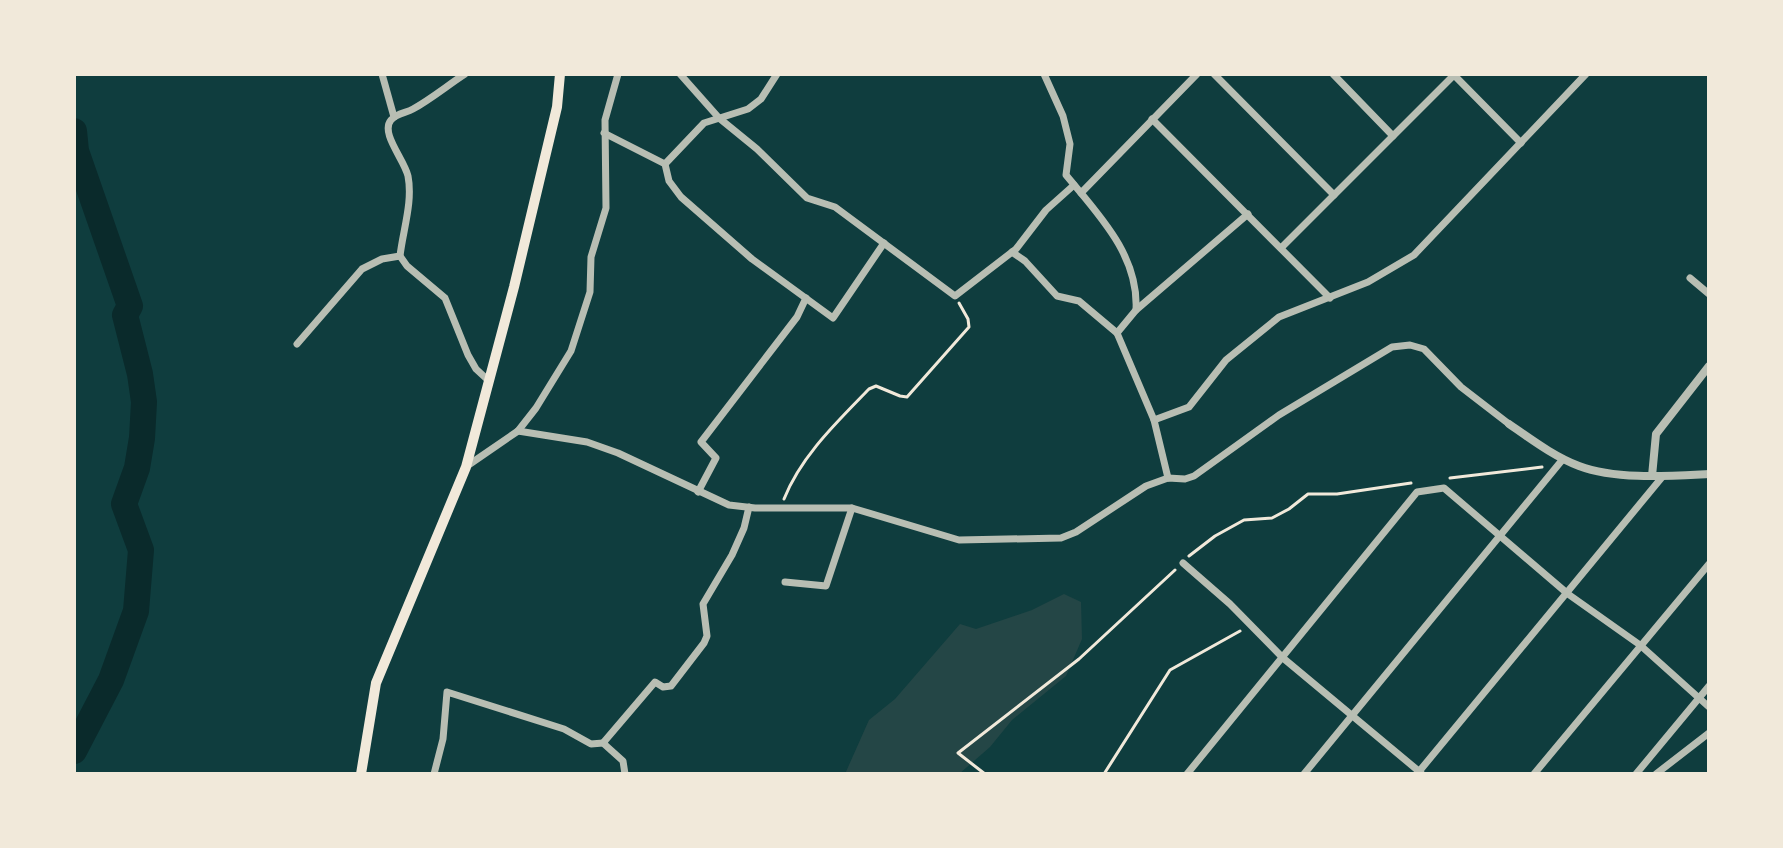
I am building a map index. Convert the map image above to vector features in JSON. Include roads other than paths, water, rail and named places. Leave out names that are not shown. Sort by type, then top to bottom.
[{"type":"main road","points":[[361,774],[376,683],[466,467],[557,107],[560,74]]},
{"type":"street","points":[[382,74],[394,117]]},
{"type":"street","points":[[465,74],[412,110],[394,117],[388,124],[387,135],[401,156],[408,179],[408,210],[400,256],[407,266],[445,298],[468,355],[476,369],[489,381]]},
{"type":"street","points":[[466,467],[518,431],[571,351],[590,292],[591,257],[606,208],[604,133],[618,74]]},
{"type":"street","points":[[680,74],[719,118],[757,149],[807,198],[835,207],[955,296],[1012,252],[1046,210],[1074,185]]},
{"type":"street","points":[[665,164],[704,123],[748,109],[761,99],[777,74]]},
{"type":"street","points":[[1044,74],[1063,116],[1070,144],[1066,175],[1122,248],[1136,284],[1136,310]]},
{"type":"street","points":[[1081,193],[1197,74]]},
{"type":"street","points":[[1214,74],[1334,195]]},
{"type":"street","points":[[1333,74],[1393,136]]},
{"type":"street","points":[[1281,248],[1454,74],[1521,143]]},
{"type":"street","points":[[1154,420],[1189,407],[1226,360],[1279,317],[1330,298],[1393,269],[1414,255],[1586,74]]},
{"type":"street","points":[[1152,119],[1330,298]]},
{"type":"street","points":[[604,133],[665,164],[669,181],[681,197],[752,259],[833,318],[884,243]]},
{"type":"street","points":[[1117,333],[1136,310],[1248,214]]},
{"type":"street","points":[[1012,252],[1025,261],[1057,296],[1079,301],[1117,333],[1154,420],[1168,478]]},
{"type":"street","points":[[297,344],[362,269],[382,259],[400,256]]},
{"type":"street","points":[[1690,278],[1709,294]]},
{"type":"street","points":[[698,492],[716,458],[701,442],[797,317],[806,298]]},
{"type":"street","points":[[518,431],[587,442],[618,453],[729,505],[852,508],[959,540],[1042,540],[1061,538],[1076,532],[1146,486],[1168,478],[1194,476],[1279,415],[1392,347],[1410,345],[1424,349],[1461,387],[1560,462],[1592,471],[1652,476],[1709,474]]},
{"type":"street","points":[[1652,476],[1656,434],[1709,366]]},
{"type":"street","points":[[1304,774],[1560,462]]},
{"type":"street","points":[[1183,563],[1283,658],[1420,773],[1663,476]]},
{"type":"street","points":[[1187,774],[1417,492],[1444,488],[1568,594],[1640,645],[1709,707]]},
{"type":"street","points":[[434,774],[443,739],[447,692],[564,729],[591,744],[603,743],[655,682],[663,687],[671,686],[704,643],[707,636],[703,604],[732,555],[749,507]]},
{"type":"street","points":[[785,582],[826,586],[852,508]]},
{"type":"street","points":[[1534,774],[1709,564]]},
{"type":"street","points":[[1636,774],[1709,686]]},
{"type":"street","points":[[1656,774],[1709,733]]},
{"type":"street","points":[[603,743],[623,761],[625,774]]},
{"type":"waterway","points":[[74,131],[76,151],[130,306],[125,315],[144,402],[137,468],[124,504],[141,550],[136,611],[111,680],[74,751]]}]
